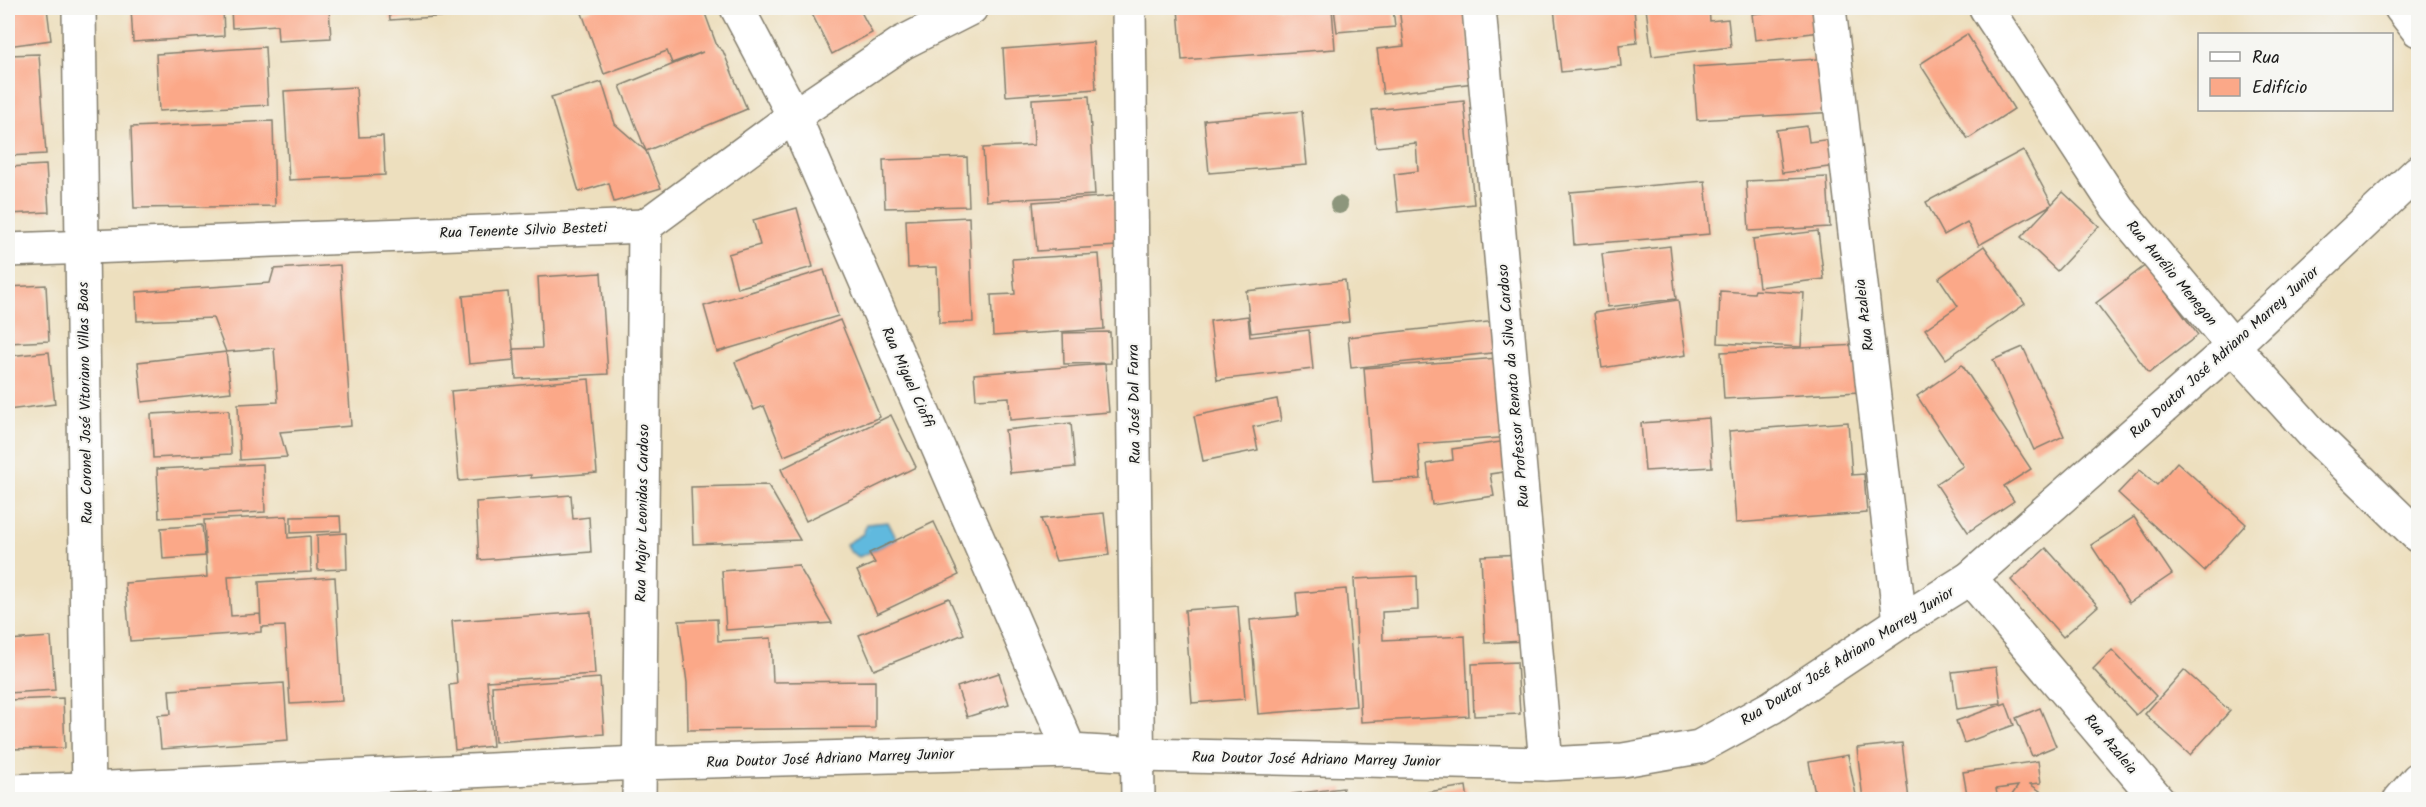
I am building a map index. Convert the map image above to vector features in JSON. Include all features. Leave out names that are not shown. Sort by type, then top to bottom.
[{"type":"street","name":"Rua Coronel José Vitoriano Villas Boas","points":[[79,8],[89,794]]},
{"type":"street","name":"Rua Miguel Cioffi","points":[[737,8],[794,116],[1070,751]]},
{"type":"street","points":[[645,226],[794,116],[902,43],[971,8]]},
{"type":"street","name":"Rua José Dal Farra","points":[[1129,8],[1138,800]]},
{"type":"street","name":"Rua Professor Renato da Silva Cardoso","points":[[1479,8],[1546,764]]},
{"type":"street","name":"Rua Azaleia","points":[[1829,8],[1900,622]]},
{"type":"street","name":"Rua Aurélio Menegon","points":[[1986,8],[2117,207],[2233,346],[2312,432],[2418,536]]},
{"type":"street","points":[[2402,8],[2418,30]]},
{"type":"street","name":"Rua Doutor José Adriano Marrey Junior","points":[[8,791],[89,794],[639,763],[1070,751],[1546,764],[1623,760],[1699,747],[1772,707],[1971,578],[2233,346],[2418,172]]},
{"type":"street","name":"Rua Tenente Silvio Besteti","points":[[8,250],[645,226]]},
{"type":"street","name":"Rua Major Leonidas Cardoso","points":[[639,800],[645,226]]},
{"type":"street","name":"Rua Azaleia","points":[[1971,578],[2158,800]]},
{"type":"street","points":[[2400,800],[2418,779]]},
{"type":"water","points":[[888,522],[897,540],[859,557],[849,551],[846,544],[863,534],[867,524]]},
{"type":"building","points":[[8,8],[47,8],[51,40],[8,46]]},
{"type":"building","points":[[131,8],[223,8],[224,36],[133,42]]},
{"type":"building","points":[[231,8],[329,8],[331,38],[278,41],[277,25],[232,28]]},
{"type":"building","points":[[389,8],[465,8],[465,15],[390,20]]},
{"type":"building","points":[[596,8],[703,8],[717,46],[723,51],[747,109],[646,151],[620,86],[703,52],[672,63],[667,51],[604,74],[582,13]]},
{"type":"building","points":[[809,8],[859,8],[872,33],[832,54]]},
{"type":"building","points":[[1178,8],[1332,8],[1335,49],[1182,60]]},
{"type":"building","points":[[1334,8],[1393,8],[1395,27],[1337,32]]},
{"type":"building","points":[[1399,8],[1465,8],[1474,83],[1383,94],[1377,49],[1404,46]]},
{"type":"building","points":[[1554,8],[1634,8],[1637,43],[1619,45],[1621,66],[1561,72]]},
{"type":"building","points":[[1646,8],[1709,8],[1710,21],[1728,19],[1731,47],[1652,56]]},
{"type":"building","points":[[1802,8],[1827,8],[1829,31],[1755,40],[1752,14]]},
{"type":"building","points":[[1967,34],[2014,109],[1968,139],[1920,64]]},
{"type":"building","points":[[1093,42],[1096,89],[1006,96],[1003,49]]},
{"type":"building","points":[[265,47],[268,105],[159,111],[156,54]]},
{"type":"building","points":[[39,54],[46,154],[8,156],[8,55]]},
{"type":"building","points":[[1833,58],[1837,112],[1697,120],[1693,67]]},
{"type":"building","points":[[602,82],[615,124],[646,151],[661,188],[614,202],[609,183],[579,192],[551,97]]},
{"type":"building","points":[[356,87],[359,137],[383,136],[385,175],[289,180],[284,91]]},
{"type":"building","points":[[1089,96],[1095,195],[986,201],[983,148],[1034,145],[1032,99]]},
{"type":"building","points":[[1464,101],[1474,204],[1398,212],[1394,174],[1418,171],[1416,143],[1376,147],[1372,110]]},
{"type":"building","points":[[1302,111],[1307,165],[1209,173],[1204,120]]},
{"type":"building","points":[[273,121],[275,206],[134,208],[131,127]]},
{"type":"building","points":[[1807,126],[1809,142],[1839,138],[1844,165],[1782,173],[1776,130]]},
{"type":"building","points":[[2023,150],[2052,204],[2063,192],[2099,226],[2057,271],[2021,237],[2051,205],[1979,245],[1967,222],[1944,235],[1926,202]]},
{"type":"building","points":[[967,157],[969,206],[885,208],[883,160]]},
{"type":"building","points":[[46,165],[49,212],[8,214],[8,167]]},
{"type":"building","points":[[1827,177],[1830,227],[1749,231],[1746,181]]},
{"type":"building","points":[[1705,181],[1710,234],[1574,245],[1570,192]]},
{"type":"building","points":[[1114,196],[1117,246],[1037,251],[1033,202]]},
{"type":"building","points":[[797,208],[813,267],[737,288],[728,254],[760,245],[753,220]]},
{"type":"building","points":[[969,217],[973,322],[939,323],[937,267],[908,268],[906,220]]},
{"type":"building","points":[[1818,231],[1824,279],[1759,287],[1753,239]]},
{"type":"building","points":[[1670,246],[1676,299],[1608,307],[1602,254]]},
{"type":"building","points":[[1984,246],[2025,304],[1946,359],[1925,329],[1958,306],[1939,278]]},
{"type":"building","points":[[1099,254],[1104,329],[993,336],[991,295],[1015,294],[1012,259]]},
{"type":"building","points":[[340,265],[351,426],[280,432],[287,457],[240,460],[238,404],[278,402],[274,348],[226,352],[213,318],[137,321],[136,292],[270,283],[274,269]]},
{"type":"building","points":[[2146,265],[2198,335],[2149,373],[2096,303]]},
{"type":"building","points":[[824,270],[838,316],[717,352],[704,306]]},
{"type":"building","points":[[601,273],[608,374],[516,379],[514,349],[542,348],[538,277]]},
{"type":"building","points":[[1345,280],[1349,322],[1251,333],[1246,291]]},
{"type":"building","points":[[46,285],[49,341],[8,343],[8,287]]},
{"type":"building","points":[[1755,290],[1804,293],[1801,347],[1718,343],[1720,291],[1754,293]]},
{"type":"building","points":[[508,292],[514,360],[469,364],[463,296]]},
{"type":"building","points":[[1678,300],[1686,355],[1602,368],[1594,313]]},
{"type":"building","points":[[1248,316],[1250,337],[1309,330],[1313,369],[1217,380],[1210,321]]},
{"type":"building","points":[[840,320],[880,417],[784,456],[764,406],[754,410],[735,362]]},
{"type":"building","points":[[1497,321],[1501,352],[1351,368],[1348,337]]},
{"type":"building","points":[[1110,332],[1111,363],[1064,364],[1063,333]]},
{"type":"building","points":[[1858,345],[1860,392],[1724,399],[1721,352]]},
{"type":"building","points":[[2023,347],[2064,436],[2034,450],[1993,360]]},
{"type":"building","points":[[49,352],[55,404],[8,410],[8,356]]},
{"type":"building","points":[[226,352],[231,392],[142,402],[138,362]]},
{"type":"building","points":[[1499,358],[1512,437],[1418,444],[1421,479],[1373,482],[1364,368]]},
{"type":"building","points":[[1105,364],[1109,412],[1010,420],[1009,397],[976,399],[974,374]]},
{"type":"building","points":[[1962,365],[2031,469],[2004,486],[2014,501],[1968,532],[1936,484],[1963,466],[1917,396]]},
{"type":"building","points":[[589,379],[597,473],[531,478],[531,475],[459,481],[451,391]]},
{"type":"building","points":[[1277,399],[1281,421],[1253,427],[1258,450],[1203,461],[1194,416]]},
{"type":"building","points":[[229,410],[231,454],[153,458],[151,414]]},
{"type":"building","points":[[891,415],[916,467],[806,521],[781,469]]},
{"type":"building","points":[[1709,418],[1712,467],[1645,471],[1641,423]]},
{"type":"building","points":[[1848,422],[1852,475],[1864,474],[1867,513],[1736,523],[1729,431]]},
{"type":"building","points":[[1071,423],[1075,467],[1010,473],[1005,430]]},
{"type":"building","points":[[1514,440],[1517,470],[1490,474],[1494,496],[1432,505],[1427,464],[1453,460],[1452,449]]},
{"type":"building","points":[[2177,462],[2246,524],[2204,571],[2118,493],[2140,470],[2157,485]]},
{"type":"building","points":[[263,464],[265,512],[159,518],[157,469]]},
{"type":"building","points":[[768,485],[800,540],[693,544],[691,487]]},
{"type":"building","points":[[571,495],[573,519],[589,517],[591,552],[479,560],[476,502]]},
{"type":"building","points":[[1104,513],[1109,555],[1056,561],[1041,519]]},
{"type":"building","points":[[287,516],[288,538],[310,536],[311,572],[228,576],[231,616],[260,614],[261,624],[259,582],[335,577],[342,701],[290,704],[285,626],[261,627],[261,632],[130,641],[125,583],[207,577],[204,520]]},
{"type":"building","points":[[340,516],[341,531],[291,533],[291,517]]},
{"type":"building","points":[[2134,517],[2172,574],[2129,603],[2091,545]]},
{"type":"building","points":[[934,522],[959,575],[877,614],[857,571],[875,563],[869,553]]},
{"type":"building","points":[[202,525],[205,556],[163,559],[161,528]]},
{"type":"building","points":[[346,533],[347,569],[318,570],[317,535]]},
{"type":"building","points":[[2046,548],[2098,606],[2063,637],[2011,580]]},
{"type":"building","points":[[1522,554],[1525,641],[1485,643],[1481,556]]},
{"type":"building","points":[[798,565],[832,623],[726,630],[722,571]]},
{"type":"building","points":[[1417,576],[1418,610],[1382,612],[1383,640],[1465,636],[1469,716],[1361,722],[1354,579]]},
{"type":"building","points":[[1346,589],[1356,706],[1258,714],[1250,620],[1298,616],[1296,593]]},
{"type":"building","points":[[949,598],[964,634],[874,670],[859,635]]},
{"type":"building","points":[[1238,606],[1245,699],[1192,703],[1185,610]]},
{"type":"building","points":[[591,612],[595,674],[487,681],[493,746],[455,750],[449,685],[457,684],[452,621]]},
{"type":"building","points":[[717,619],[718,641],[771,638],[773,682],[875,681],[875,728],[688,730],[687,683],[679,621]]},
{"type":"building","points":[[51,637],[55,690],[8,693],[8,640]]},
{"type":"building","points":[[2112,650],[2156,696],[2136,715],[2093,669]]},
{"type":"building","points":[[1517,662],[1520,714],[1474,716],[1472,664]]},
{"type":"building","points":[[1996,667],[2001,703],[1957,709],[1952,672]]},
{"type":"building","points":[[2184,670],[2230,711],[2190,755],[2145,714]]},
{"type":"building","points":[[999,673],[1009,704],[967,717],[957,687]]},
{"type":"building","points":[[600,678],[604,734],[495,742],[492,686]]},
{"type":"building","points":[[284,683],[288,740],[161,749],[158,715],[171,714],[169,690]]},
{"type":"building","points":[[63,698],[65,748],[8,749],[8,700]]},
{"type":"building","points":[[2006,703],[2014,725],[1964,743],[1956,721]]},
{"type":"building","points":[[2040,708],[2056,746],[2032,756],[2016,718]]},
{"type":"building","points":[[1902,743],[1909,800],[1863,800],[1857,748]]},
{"type":"building","points":[[1848,755],[1857,800],[1816,800],[1809,762]]},
{"type":"building","points":[[2038,761],[2041,783],[2030,784],[2053,800],[2012,800],[2010,798],[2018,786],[1996,789],[1998,800],[1968,800],[1963,772]]},
{"type":"building","points":[[1466,786],[1468,800],[1429,800],[1428,792]]},
{"type":"building","points":[[1343,788],[1344,800],[1292,800],[1292,794]]},
{"type":"building","points":[[1408,795],[1408,800],[1362,800],[1362,798]]}]
